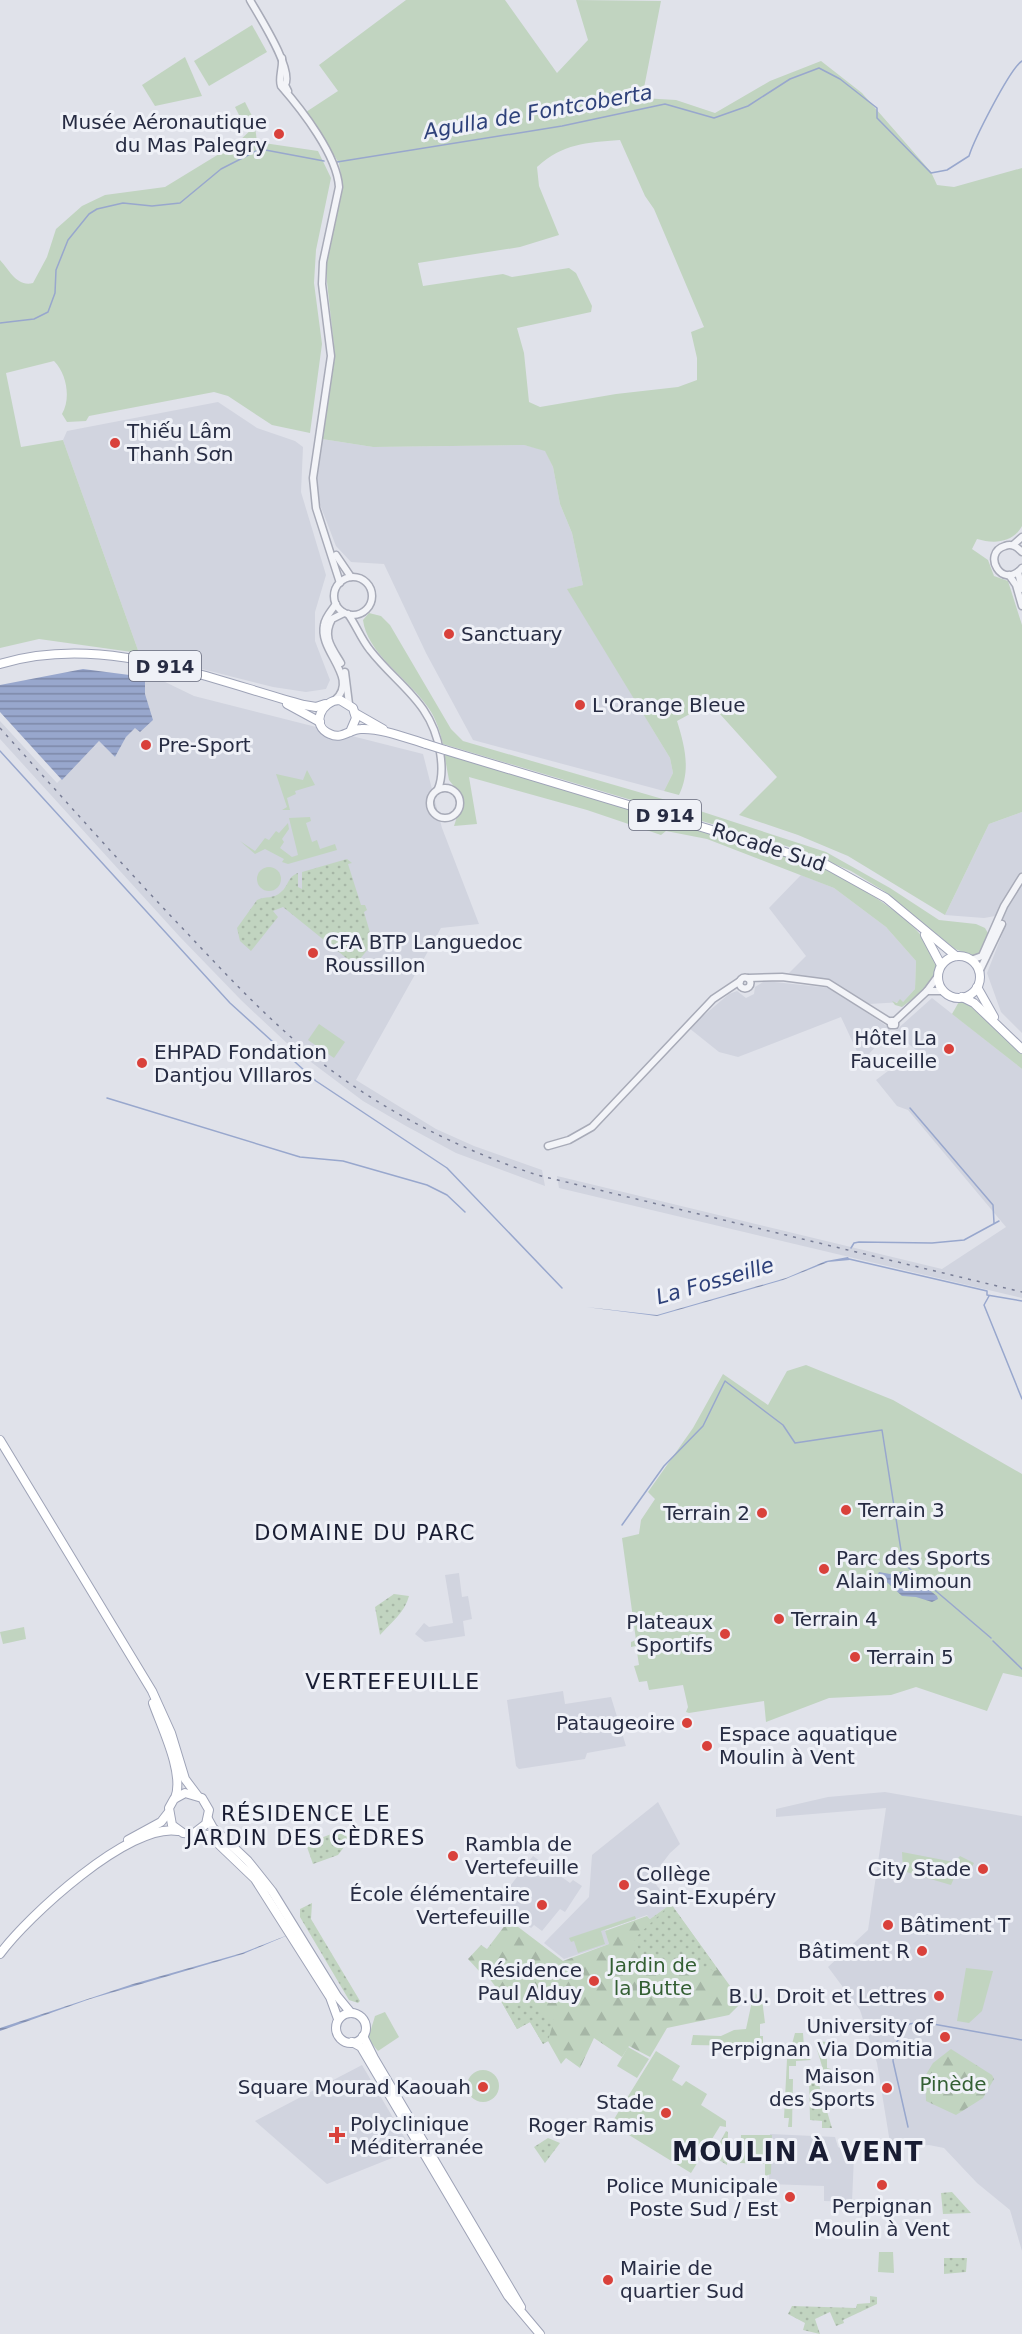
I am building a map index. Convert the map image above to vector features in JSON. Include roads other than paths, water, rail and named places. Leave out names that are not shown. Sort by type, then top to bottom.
[{"type":"main road","name":"D 914","points":[[0,665],[61,653],[110,654],[141,659],[304,705],[316,707],[326,704]]},
{"type":"main road","name":"D 914","points":[[0,665],[71,656],[140,663],[285,704],[320,722]]},
{"type":"main road","points":[[335,700],[349,704],[355,713],[355,723],[350,732],[332,735],[326,732],[320,722],[320,712],[326,704],[335,700]]},
{"type":"main road","name":"Rocade Sud","points":[[355,713],[368,722],[398,736]]},
{"type":"main road","name":"Rocade Sud","points":[[350,732],[360,728],[398,736],[825,864],[879,893],[919,926]]},
{"type":"main road","name":"D 914","points":[[919,926],[956,956]]},
{"type":"main road","name":"D 914","points":[[919,926],[941,965]]},
{"type":"main road","points":[[956,956],[971,960],[979,972],[977,987],[970,994],[952,997],[944,991],[938,976],[941,965],[956,956]]},
{"type":"main road","points":[[977,987],[1003,1031]]},
{"type":"main road","points":[[962,997],[974,1003],[1022,1049]]},
{"type":"main road","points":[[0,1440],[135,1664],[168,1725],[185,1779],[207,1805],[208,1819],[203,1828],[193,1834]]},
{"type":"main road","points":[[0,1947],[19,1924],[67,1880],[91,1862],[155,1826],[168,1813],[177,1792],[171,1752],[135,1664]]},
{"type":"main road","points":[[174,1799],[185,1793],[197,1795]]},
{"type":"main road","points":[[168,1813],[172,1826],[178,1831]]},
{"type":"main road","points":[[208,1819],[272,1891],[337,1996],[351,2013],[360,2016],[364,2022],[363,2036],[374,2058],[514,2292],[525,2316]]},
{"type":"main road","points":[[0,1954],[43,1907],[93,1867],[142,1839],[178,1831],[209,1835],[255,1879],[330,1997],[338,2019],[337,2035],[343,2041],[352,2042],[361,2047],[497,2277],[540,2334]]},
{"type":"main road","points":[[338,2019],[351,2013]]},
{"type":"main road","points":[[352,2042],[363,2036]]},
{"type":"street","points":[[250,0],[282,58],[288,76],[285,85],[323,145],[338,178],[339,187],[323,262],[322,284],[331,356],[313,478],[316,508],[331,547],[340,583]]},
{"type":"street","points":[[1022,537],[1013,545],[1003,546],[994,558],[996,568],[1010,575],[1016,585],[1022,606]]},
{"type":"street","points":[[1013,545],[1022,552]]},
{"type":"street","points":[[331,547],[351,577],[362,580],[371,591],[370,604],[362,612],[360,627],[364,641]]},
{"type":"street","points":[[1010,575],[1020,570],[1022,590]]},
{"type":"street","points":[[351,577],[340,583],[334,593],[336,604],[346,613],[364,641],[430,718],[437,738],[442,773],[450,788],[458,794],[460,804],[456,813],[447,818],[437,816],[430,806],[430,797],[438,789],[442,773]]},
{"type":"street","points":[[335,700],[342,691],[343,676],[328,652],[323,636],[324,624],[336,604]]},
{"type":"street","points":[[349,704],[346,676],[328,641],[327,632],[332,619],[346,613],[362,612]]},
{"type":"street","points":[[438,789],[450,788]]},
{"type":"street","points":[[971,960],[982,956],[1004,906],[1020,881]]},
{"type":"street","points":[[979,972],[1020,881]]},
{"type":"street","points":[[549,1143],[569,1140],[592,1127],[713,999],[741,984],[747,988],[750,981],[761,977],[828,983],[892,1022],[927,991],[938,976]]},
{"type":"street","points":[[927,991],[944,991]]},
{"type":"water","points":[[83,669],[145,677],[145,694],[153,720],[140,732],[135,728],[126,737],[115,757],[99,741],[62,780],[0,712],[0,685]]},
{"type":"water","points":[[848,1257],[850,1260],[828,1262],[783,1280],[657,1316],[586,1307],[657,1315],[786,1278],[826,1261]]},
{"type":"water","points":[[905,1571],[938,1599],[932,1602],[902,1596],[878,1574],[879,1572],[890,1574]]},
{"type":"water","points":[[293,1933],[243,1954],[90,1999],[0,2031],[0,2028],[133,1984],[242,1953]]},
{"type":"waterway","name":"Agulla de Fontcoberta","points":[[337,162],[562,126],[665,104],[714,118],[748,106],[790,79],[819,68],[840,79],[877,108],[877,118],[931,173],[947,170],[969,156],[1001,90],[1016,66],[1022,61]]},
{"type":"waterway","name":"Agulla de Fontcoberta","points":[[0,323],[34,319],[48,312],[55,293],[56,270],[68,240],[89,214],[97,209],[123,203],[152,206],[180,203],[221,169],[260,149],[324,161]]},
{"type":"waterway","points":[[0,751],[230,1003],[316,1081],[447,1168],[562,1288]]},
{"type":"waterway","points":[[107,1098],[300,1157],[343,1161],[427,1185],[447,1195],[465,1212]]},
{"type":"waterway","points":[[910,1108],[993,1205],[994,1223]]},
{"type":"waterway","name":"La Fosseille","points":[[851,1248],[854,1243],[859,1242],[932,1243],[964,1240],[999,1221]]},
{"type":"waterway","points":[[849,1259],[987,1291],[987,1295],[1022,1301]]},
{"type":"waterway","points":[[989,1296],[984,1305],[1022,1399]]},
{"type":"waterway","points":[[622,1525],[664,1466],[703,1426],[725,1381],[783,1425],[795,1443],[882,1430],[903,1563],[991,1638]]},
{"type":"waterway","points":[[993,1641],[1022,1669]]},
{"type":"waterway","points":[[908,2127],[893,2061],[894,2046],[909,2024],[922,2022],[1022,2040]]},
{"type":"railway","points":[[0,728],[140,882],[258,1006],[295,1041],[335,1073],[407,1119],[458,1144],[537,1175],[1022,1292]]},
{"type":"place","name":"Musée Aéronautique du Mas Palegry","points":[[279,134]]},
{"type":"place","name":"Thiếu Lâm Thanh Sơn","points":[[115,443]]},
{"type":"place","name":"Sanctuary","points":[[449,634]]},
{"type":"place","name":"L'Orange Bleue","points":[[580,705]]},
{"type":"place","name":"Pre-Sport","points":[[146,745]]},
{"type":"place","name":"CFA BTP Languedoc Roussillon","points":[[313,953]]},
{"type":"place","name":"Hôtel La Fauceille","points":[[949,1049]]},
{"type":"place","name":"EHPAD Fondation Dantjou VIllaros","points":[[142,1063]]},
{"type":"place","name":"Terrain 3","points":[[846,1510]]},
{"type":"place","name":"Terrain 2","points":[[762,1513]]},
{"type":"place","name":"Parc des Sports Alain Mimoun","points":[[824,1569]]},
{"type":"place","name":"Terrain 4","points":[[779,1619]]},
{"type":"place","name":"Plateaux Sportifs","points":[[725,1634]]},
{"type":"place","name":"Terrain 5","points":[[855,1657]]},
{"type":"place","name":"Pataugeoire","points":[[687,1723]]},
{"type":"place","name":"Espace aquatique Moulin à Vent","points":[[707,1746]]},
{"type":"place","name":"Rambla de Vertefeuille","points":[[453,1856]]},
{"type":"place","name":"City Stade","points":[[983,1869]]},
{"type":"place","name":"Collège Saint-Exupéry","points":[[624,1885]]},
{"type":"place","name":"École élémentaire Vertefeuille","points":[[542,1905]]},
{"type":"place","name":"Bâtiment T","points":[[888,1925]]},
{"type":"place","name":"Bâtiment R","points":[[922,1951]]},
{"type":"place","name":"Résidence Paul Alduy","points":[[594,1981]]},
{"type":"place","name":"B.U. Droit et Lettres","points":[[939,1996]]},
{"type":"place","name":"University of Perpignan Via Domitia","points":[[945,2037]]},
{"type":"place","name":"Square Mourad Kaouah","points":[[483,2087]]},
{"type":"place","name":"Maison des Sports","points":[[887,2088]]},
{"type":"place","name":"Stade Roger Ramis","points":[[666,2113]]},
{"type":"place","name":"Polyclinique Méditerranée","points":[[337,2135]]},
{"type":"place","name":"Perpignan Moulin à Vent","points":[[882,2185]]},
{"type":"place","name":"Police Municipale Poste Sud / Est","points":[[790,2197]]},
{"type":"place","name":"Mairie de quartier Sud","points":[[608,2280]]},
{"type":"district","name":"DOMAINE DU PARC","points":[[365,1533]]},
{"type":"district","name":"VERTEFEUILLE","points":[[393,1681]]},
{"type":"district","name":"RÉSIDENCE LE JARDIN DES CÈDRES","points":[[306,1826]]},
{"type":"district","name":"MOULIN À VENT","points":[[798,2152]]},
{"type":"park label","name":"Jardin de la Butte","points":[[653,1976]]},
{"type":"park label","name":"Pinède","points":[[953,2084]]}]
